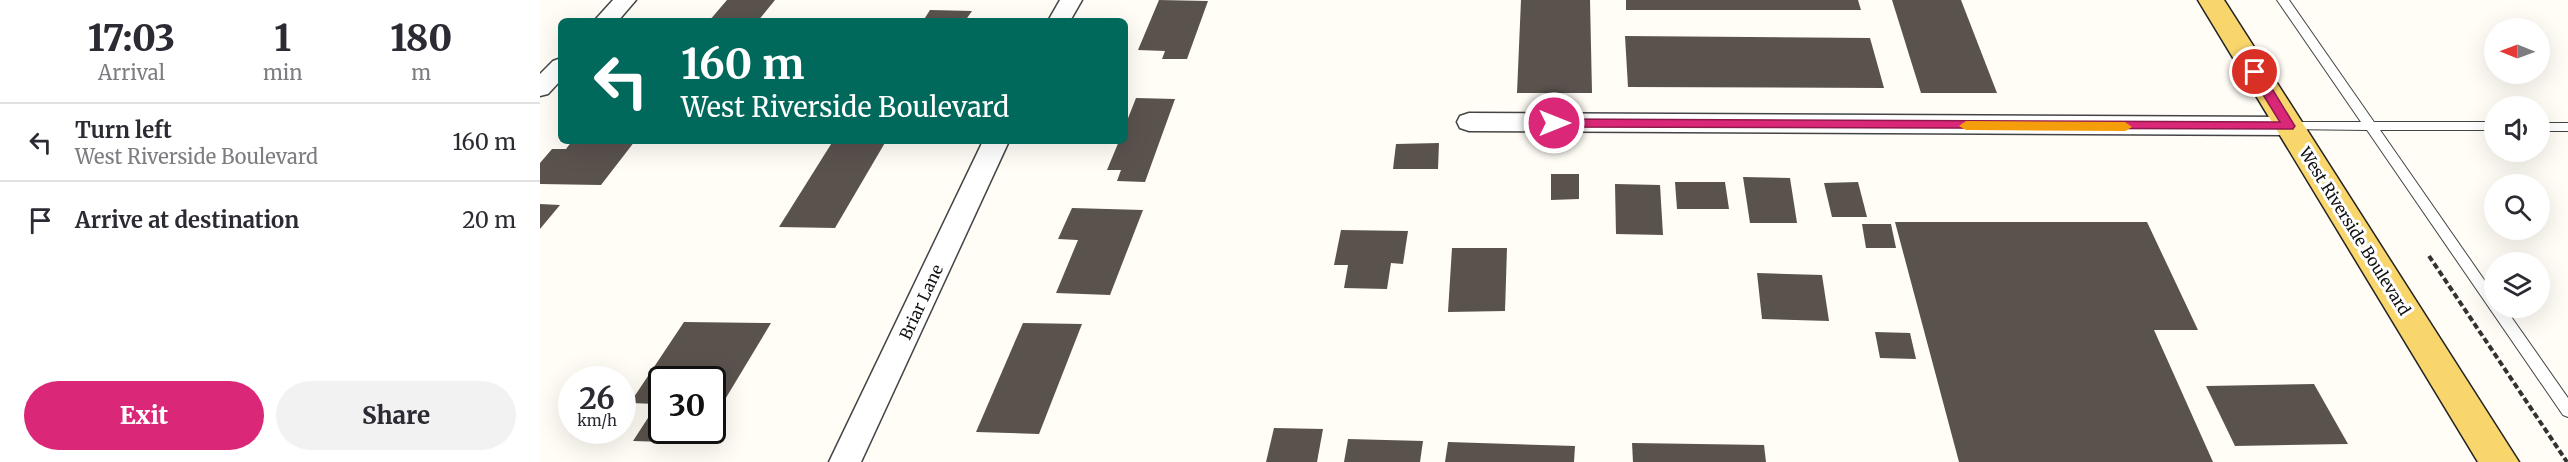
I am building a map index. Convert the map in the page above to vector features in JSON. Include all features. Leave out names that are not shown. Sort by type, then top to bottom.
[{"type":"main road","name":"West Riverside Boulevard","points":[[2211,0],[2499,462]]},
{"type":"street","points":[[608,18],[625,0]]},
{"type":"street","points":[[1061,18],[1071,0]]},
{"type":"street","points":[[540,88],[558,69]]},
{"type":"street","points":[[1469,122],[2289,126]]},
{"type":"street","name":"Briar Lane","points":[[845,462],[995,144]]},
{"type":"lane","points":[[2283,0],[2484,290]]},
{"type":"lane","points":[[2289,126],[2484,126]]},
{"type":"lane","points":[[2550,127],[2568,127]]},
{"type":"lane","points":[[2503,318],[2568,410]]},
{"type":"building","points":[[727,0],[775,0],[760,18],[712,18]]},
{"type":"building","points":[[1159,0],[1208,1],[1187,59],[1162,59],[1165,51],[1138,50]]},
{"type":"building","points":[[1521,0],[1590,0],[1592,93],[1517,93]]},
{"type":"building","points":[[1626,0],[1858,0],[1861,10],[1626,10]]},
{"type":"building","points":[[1892,0],[1961,0],[1997,93],[1921,93]]},
{"type":"building","points":[[930,10],[972,11],[967,18],[925,18]]},
{"type":"building","points":[[1625,36],[1870,38],[1884,88],[1628,87]]},
{"type":"building","points":[[1136,98],[1175,99],[1145,182],[1117,181],[1121,170],[1107,170],[1118,144],[1128,144],[1128,118]]},
{"type":"building","points":[[1439,143],[1438,169],[1393,169],[1396,144]]},
{"type":"building","points":[[570,144],[633,144],[601,185],[540,184],[540,163],[552,149],[566,149]]},
{"type":"building","points":[[831,144],[884,144],[835,228],[779,227]]},
{"type":"building","points":[[1551,174],[1579,174],[1579,199],[1551,200]]},
{"type":"building","points":[[1743,177],[1790,178],[1797,223],[1750,223]]},
{"type":"building","points":[[1675,182],[1725,182],[1729,209],[1677,209]]},
{"type":"building","points":[[1858,182],[1867,217],[1832,217],[1824,183]]},
{"type":"building","points":[[1615,184],[1660,185],[1663,235],[1616,234]]},
{"type":"building","points":[[540,204],[560,205],[540,229]]},
{"type":"building","points":[[1072,208],[1143,210],[1110,295],[1056,293],[1078,240],[1058,239]]},
{"type":"building","points":[[1895,222],[2147,222],[2198,330],[2154,330],[2213,462],[1959,462]]},
{"type":"building","points":[[1862,224],[1891,224],[1896,248],[1866,248]]},
{"type":"building","points":[[1341,230],[1408,231],[1403,264],[1391,263],[1387,289],[1344,288],[1348,265],[1334,265]]},
{"type":"building","points":[[1452,248],[1507,248],[1505,311],[1448,312]]},
{"type":"building","points":[[1757,273],[1822,275],[1829,321],[1762,319]]},
{"type":"building","points":[[684,322],[771,323],[726,398],[726,366],[655,366]]},
{"type":"building","points":[[1023,323],[1082,324],[1039,434],[976,432]]},
{"type":"building","points":[[1875,332],[1910,333],[1916,359],[1880,358]]},
{"type":"building","points":[[648,376],[648,404],[636,403],[636,394]]},
{"type":"building","points":[[2314,384],[2348,444],[2235,446],[2206,386]]},
{"type":"building","points":[[648,418],[648,441],[636,441],[636,436]]},
{"type":"building","points":[[1274,428],[1323,429],[1317,462],[1266,462]]},
{"type":"building","points":[[1348,439],[1423,441],[1420,462],[1344,462]]},
{"type":"building","points":[[1448,442],[1575,446],[1574,462],[1445,462]]},
{"type":"building","points":[[1632,443],[1764,445],[1766,462],[1633,462]]},
{"type":"slow traffic","points":[[1966,126],[2125,127]]},
{"type":"route","points":[[1554,123],[2289,126],[2255,72]]}]
